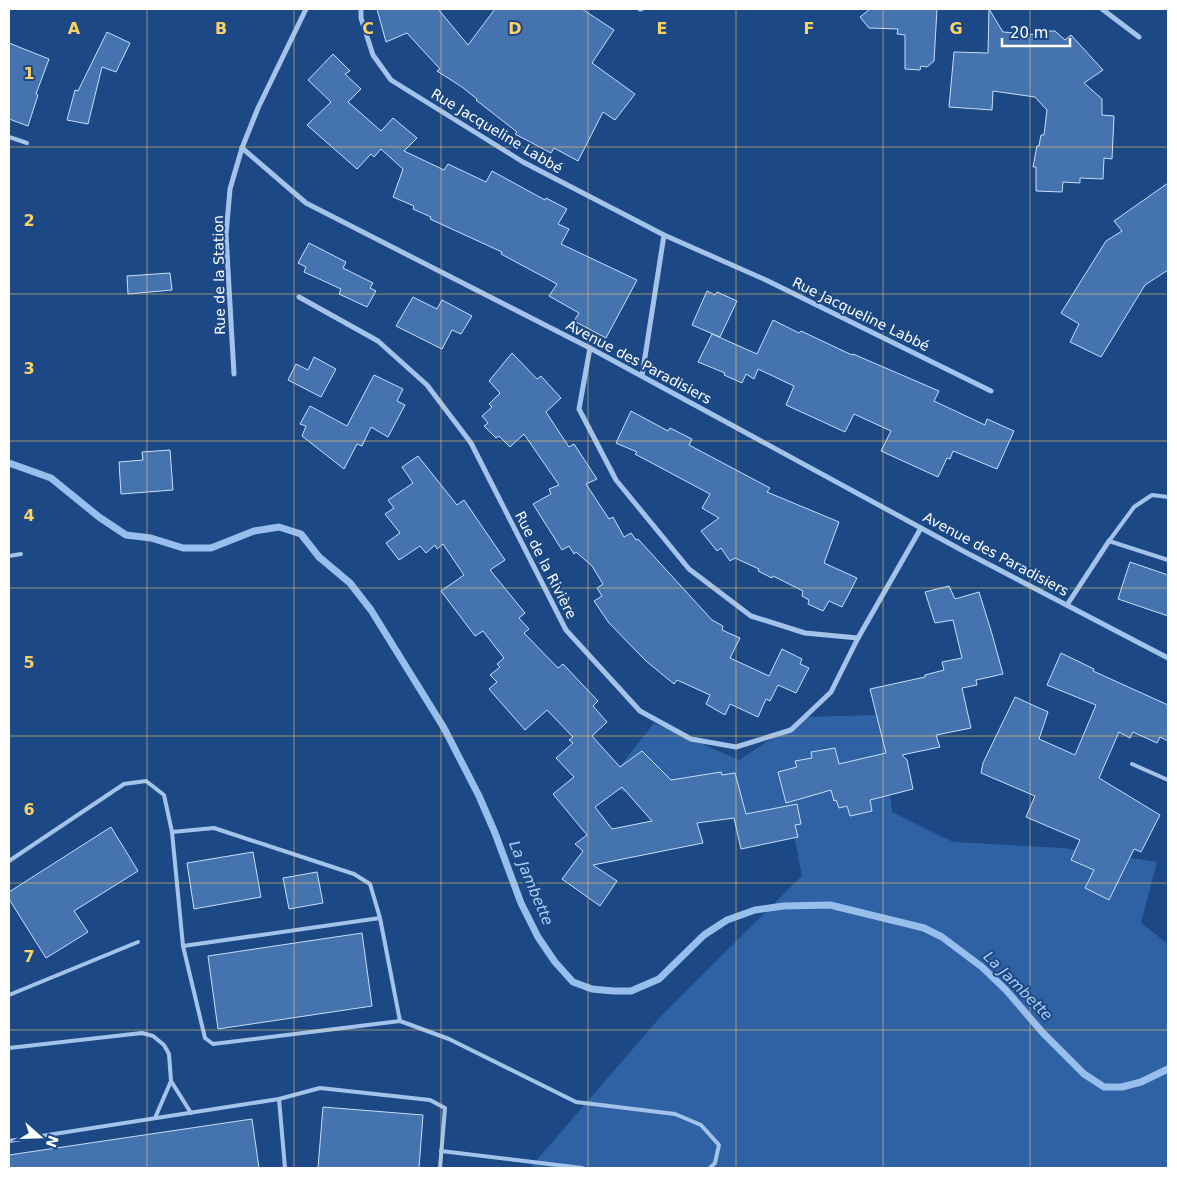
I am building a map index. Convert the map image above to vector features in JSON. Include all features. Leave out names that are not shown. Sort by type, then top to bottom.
[{"type":"street","points":[[242,148],[258,108],[306,9]]},
{"type":"street","name":"Rue Jacqueline Labbé","points":[[361,9],[361,18],[373,55],[390,80],[523,162],[664,235],[766,280],[991,391]]},
{"type":"street","points":[[1102,9],[1139,37]]},
{"type":"street","name":"Avenue des Paradisiers","points":[[242,148],[306,203],[590,348],[921,528],[1168,658]]},
{"type":"street","name":"Rue de la Station","points":[[234,374],[226,235],[230,189],[242,148]]},
{"type":"street","points":[[642,376],[664,235]]},
{"type":"street","name":"Rue de la Rivière","points":[[299,297],[378,341],[427,385],[471,443],[566,630],[640,711],[691,739],[736,747],[791,730],[831,692],[858,638],[921,528]]},
{"type":"street","points":[[590,348],[579,409],[616,480],[690,569],[751,616],[805,633],[858,638]]},
{"type":"street","points":[[1067,605],[1110,541]]},
{"type":"lane","points":[[9,137],[27,143]]},
{"type":"lane","points":[[1168,497],[1152,495],[1134,507],[1110,541],[1168,560]]},
{"type":"lane","points":[[9,556],[21,554]]},
{"type":"lane","points":[[1132,764],[1168,779]]},
{"type":"lane","points":[[9,861],[124,784],[146,780],[164,795],[172,832],[184,946],[205,1038],[212,1044],[400,1021],[449,1039],[576,1102],[676,1114],[702,1125],[719,1145],[715,1163],[710,1168]]},
{"type":"lane","points":[[172,832],[214,828],[354,874],[370,884],[380,918],[400,1021]]},
{"type":"lane","points":[[184,946],[380,918]]},
{"type":"lane","points":[[9,995],[138,942]]},
{"type":"lane","points":[[9,1048],[142,1033],[154,1036],[164,1045],[169,1054],[171,1081],[155,1118]]},
{"type":"lane","points":[[171,1081],[191,1113]]},
{"type":"lane","points":[[9,1141],[280,1099],[320,1088],[430,1100],[445,1108],[440,1168]]},
{"type":"lane","points":[[280,1099],[285,1168]]},
{"type":"lane","points":[[441,1151],[582,1168]]},
{"type":"shaded area","points":[[881,715],[892,812],[953,842],[1063,848],[1157,862],[1141,923],[1168,944],[1168,1168],[530,1168],[663,1014],[802,876],[793,830],[604,787],[654,723],[739,760],[804,717]]},
{"type":"building","points":[[377,9],[438,9],[468,45],[495,9],[582,9],[614,30],[592,63],[635,94],[615,120],[603,112],[578,161],[554,148],[551,153],[515,134],[517,132],[477,99],[437,71],[440,69],[407,33],[386,42]]},
{"type":"building","points":[[870,9],[937,9],[934,61],[927,67],[921,66],[920,70],[905,69],[905,35],[897,34],[898,29],[869,28],[860,17]]},
{"type":"building","points":[[989,9],[1003,32],[1041,35],[1043,31],[1055,31],[1065,40],[1071,35],[1103,70],[1084,83],[1102,99],[1102,115],[1114,116],[1112,159],[1104,158],[1103,179],[1080,178],[1080,183],[1063,182],[1062,192],[1036,191],[1036,167],[1033,167],[1037,146],[1039,146],[1041,135],[1044,135],[1047,110],[1035,97],[993,91],[992,110],[949,107],[954,52],[988,53]]},
{"type":"building","points":[[107,32],[130,43],[116,72],[102,67],[88,124],[67,120],[75,90],[78,91]]},
{"type":"building","points":[[9,43],[49,59],[36,94],[38,95],[28,126],[9,119]]},
{"type":"building","points":[[333,54],[350,71],[345,74],[361,89],[348,102],[381,131],[393,118],[417,138],[404,151],[444,170],[448,164],[486,182],[492,171],[545,200],[546,198],[567,209],[558,224],[569,229],[561,244],[637,280],[606,338],[574,321],[579,313],[549,296],[557,284],[501,254],[502,252],[430,219],[431,217],[413,209],[414,206],[393,197],[403,169],[381,149],[374,157],[371,154],[357,169],[307,125],[331,102],[308,80]]},
{"type":"building","points":[[1168,183],[1168,270],[1145,285],[1101,357],[1070,342],[1079,324],[1061,313],[1106,241],[1122,231],[1114,221]]},
{"type":"building","points":[[309,243],[346,262],[343,268],[373,283],[370,288],[376,291],[367,307],[339,294],[341,289],[304,272],[306,267],[298,263]]},
{"type":"building","points":[[170,273],[172,290],[128,294],[127,276]]},
{"type":"building","points":[[707,291],[715,295],[717,292],[737,301],[720,337],[692,325]]},
{"type":"building","points":[[413,297],[437,309],[442,300],[472,316],[461,334],[452,330],[442,349],[396,326]]},
{"type":"building","points":[[773,320],[799,333],[801,331],[852,355],[939,391],[934,401],[985,425],[987,419],[1014,431],[997,469],[953,451],[950,459],[947,458],[938,477],[881,451],[891,431],[854,414],[845,432],[786,405],[794,386],[758,369],[754,379],[746,374],[742,383],[724,375],[725,373],[698,362],[712,334],[757,354]]},
{"type":"building","points":[[512,353],[537,379],[541,376],[561,398],[546,412],[569,447],[574,444],[597,479],[586,484],[609,519],[613,517],[624,537],[631,533],[636,540],[638,539],[712,620],[723,626],[722,630],[740,638],[730,658],[769,676],[782,649],[802,659],[800,664],[809,668],[796,693],[778,685],[770,701],[766,699],[758,717],[730,704],[725,715],[706,704],[710,695],[677,680],[674,684],[646,661],[609,623],[594,601],[602,596],[597,588],[603,584],[592,566],[576,552],[574,554],[569,546],[562,550],[533,504],[551,494],[549,489],[559,485],[524,434],[510,447],[499,436],[496,438],[484,426],[488,423],[482,416],[492,407],[489,404],[500,393],[489,381]]},
{"type":"building","points":[[314,357],[336,369],[321,397],[288,380],[296,364],[308,370]]},
{"type":"building","points":[[374,375],[403,389],[397,401],[405,405],[388,437],[371,427],[362,446],[357,444],[344,469],[302,436],[306,426],[300,424],[310,406],[347,426]]},
{"type":"building","points":[[631,411],[668,431],[670,428],[692,439],[689,445],[770,488],[767,492],[839,522],[824,563],[857,578],[842,607],[829,601],[823,611],[808,604],[809,600],[802,596],[803,591],[773,576],[772,578],[758,571],[759,569],[735,558],[730,561],[721,548],[717,551],[701,531],[719,518],[702,508],[710,494],[635,454],[637,452],[616,443]]},
{"type":"building","points":[[170,450],[173,490],[121,494],[119,462],[143,460],[142,452]]},
{"type":"building","points":[[418,456],[457,505],[464,500],[505,560],[490,570],[525,613],[519,618],[529,629],[524,633],[558,668],[563,664],[598,701],[593,706],[607,722],[592,736],[620,767],[642,751],[671,780],[721,772],[722,775],[735,773],[746,814],[797,804],[801,824],[795,825],[798,837],[741,849],[734,818],[697,823],[703,843],[593,865],[617,881],[600,906],[562,879],[583,851],[575,844],[587,835],[553,794],[574,777],[556,758],[573,743],[569,740],[573,737],[547,710],[525,730],[489,689],[497,682],[490,675],[500,667],[497,664],[504,658],[483,631],[475,636],[441,591],[464,575],[443,544],[437,549],[435,545],[426,553],[420,546],[399,560],[386,543],[400,533],[385,514],[394,508],[388,500],[413,483],[402,467]],"holes":[[[622,787],[652,821],[612,829],[595,807]]]},
{"type":"building","points":[[1130,562],[1168,575],[1168,616],[1118,599]]},
{"type":"building","points":[[949,586],[955,599],[979,592],[1003,674],[976,680],[977,685],[962,688],[971,728],[936,735],[940,747],[902,755],[907,760],[913,789],[870,800],[872,811],[850,816],[847,806],[839,808],[836,800],[834,801],[831,790],[786,803],[778,772],[797,767],[795,761],[812,758],[811,752],[835,748],[839,764],[886,753],[870,689],[925,677],[925,675],[944,670],[942,662],[962,658],[953,620],[935,623],[925,592]]},
{"type":"building","points":[[1061,653],[1094,669],[1093,671],[1168,705],[1168,741],[1160,737],[1157,743],[1133,732],[1130,738],[1119,732],[1099,778],[1160,815],[1141,852],[1134,849],[1109,900],[1085,888],[1094,870],[1071,860],[1080,840],[1026,817],[1035,796],[981,773],[983,763],[1015,697],[1048,712],[1039,739],[1075,755],[1096,705],[1047,685]]},
{"type":"building","points":[[111,827],[138,871],[74,911],[88,932],[46,958],[9,899],[9,892]]},
{"type":"building","points":[[253,852],[261,897],[194,909],[187,863]]},
{"type":"building","points":[[317,872],[323,903],[289,909],[283,878]]},
{"type":"building","points":[[362,933],[372,1006],[218,1029],[208,956]]},
{"type":"building","points":[[323,1107],[423,1115],[419,1168],[318,1168]]},
{"type":"building","points":[[252,1119],[259,1168],[9,1168],[9,1155]]},
{"type":"waterway","name":"La Jambette","points":[[9,463],[51,478],[99,517],[126,535],[151,538],[183,548],[211,548],[254,531],[279,527],[301,534],[319,557],[350,583],[371,610],[444,728],[479,796],[521,903],[538,937],[555,962],[573,982],[592,989],[631,991],[659,979],[704,935],[727,920],[755,910],[784,906],[830,905],[924,928],[942,937],[982,967],[1006,990],[1043,1033],[1084,1074],[1104,1087],[1122,1087],[1141,1082],[1168,1069]]}]
